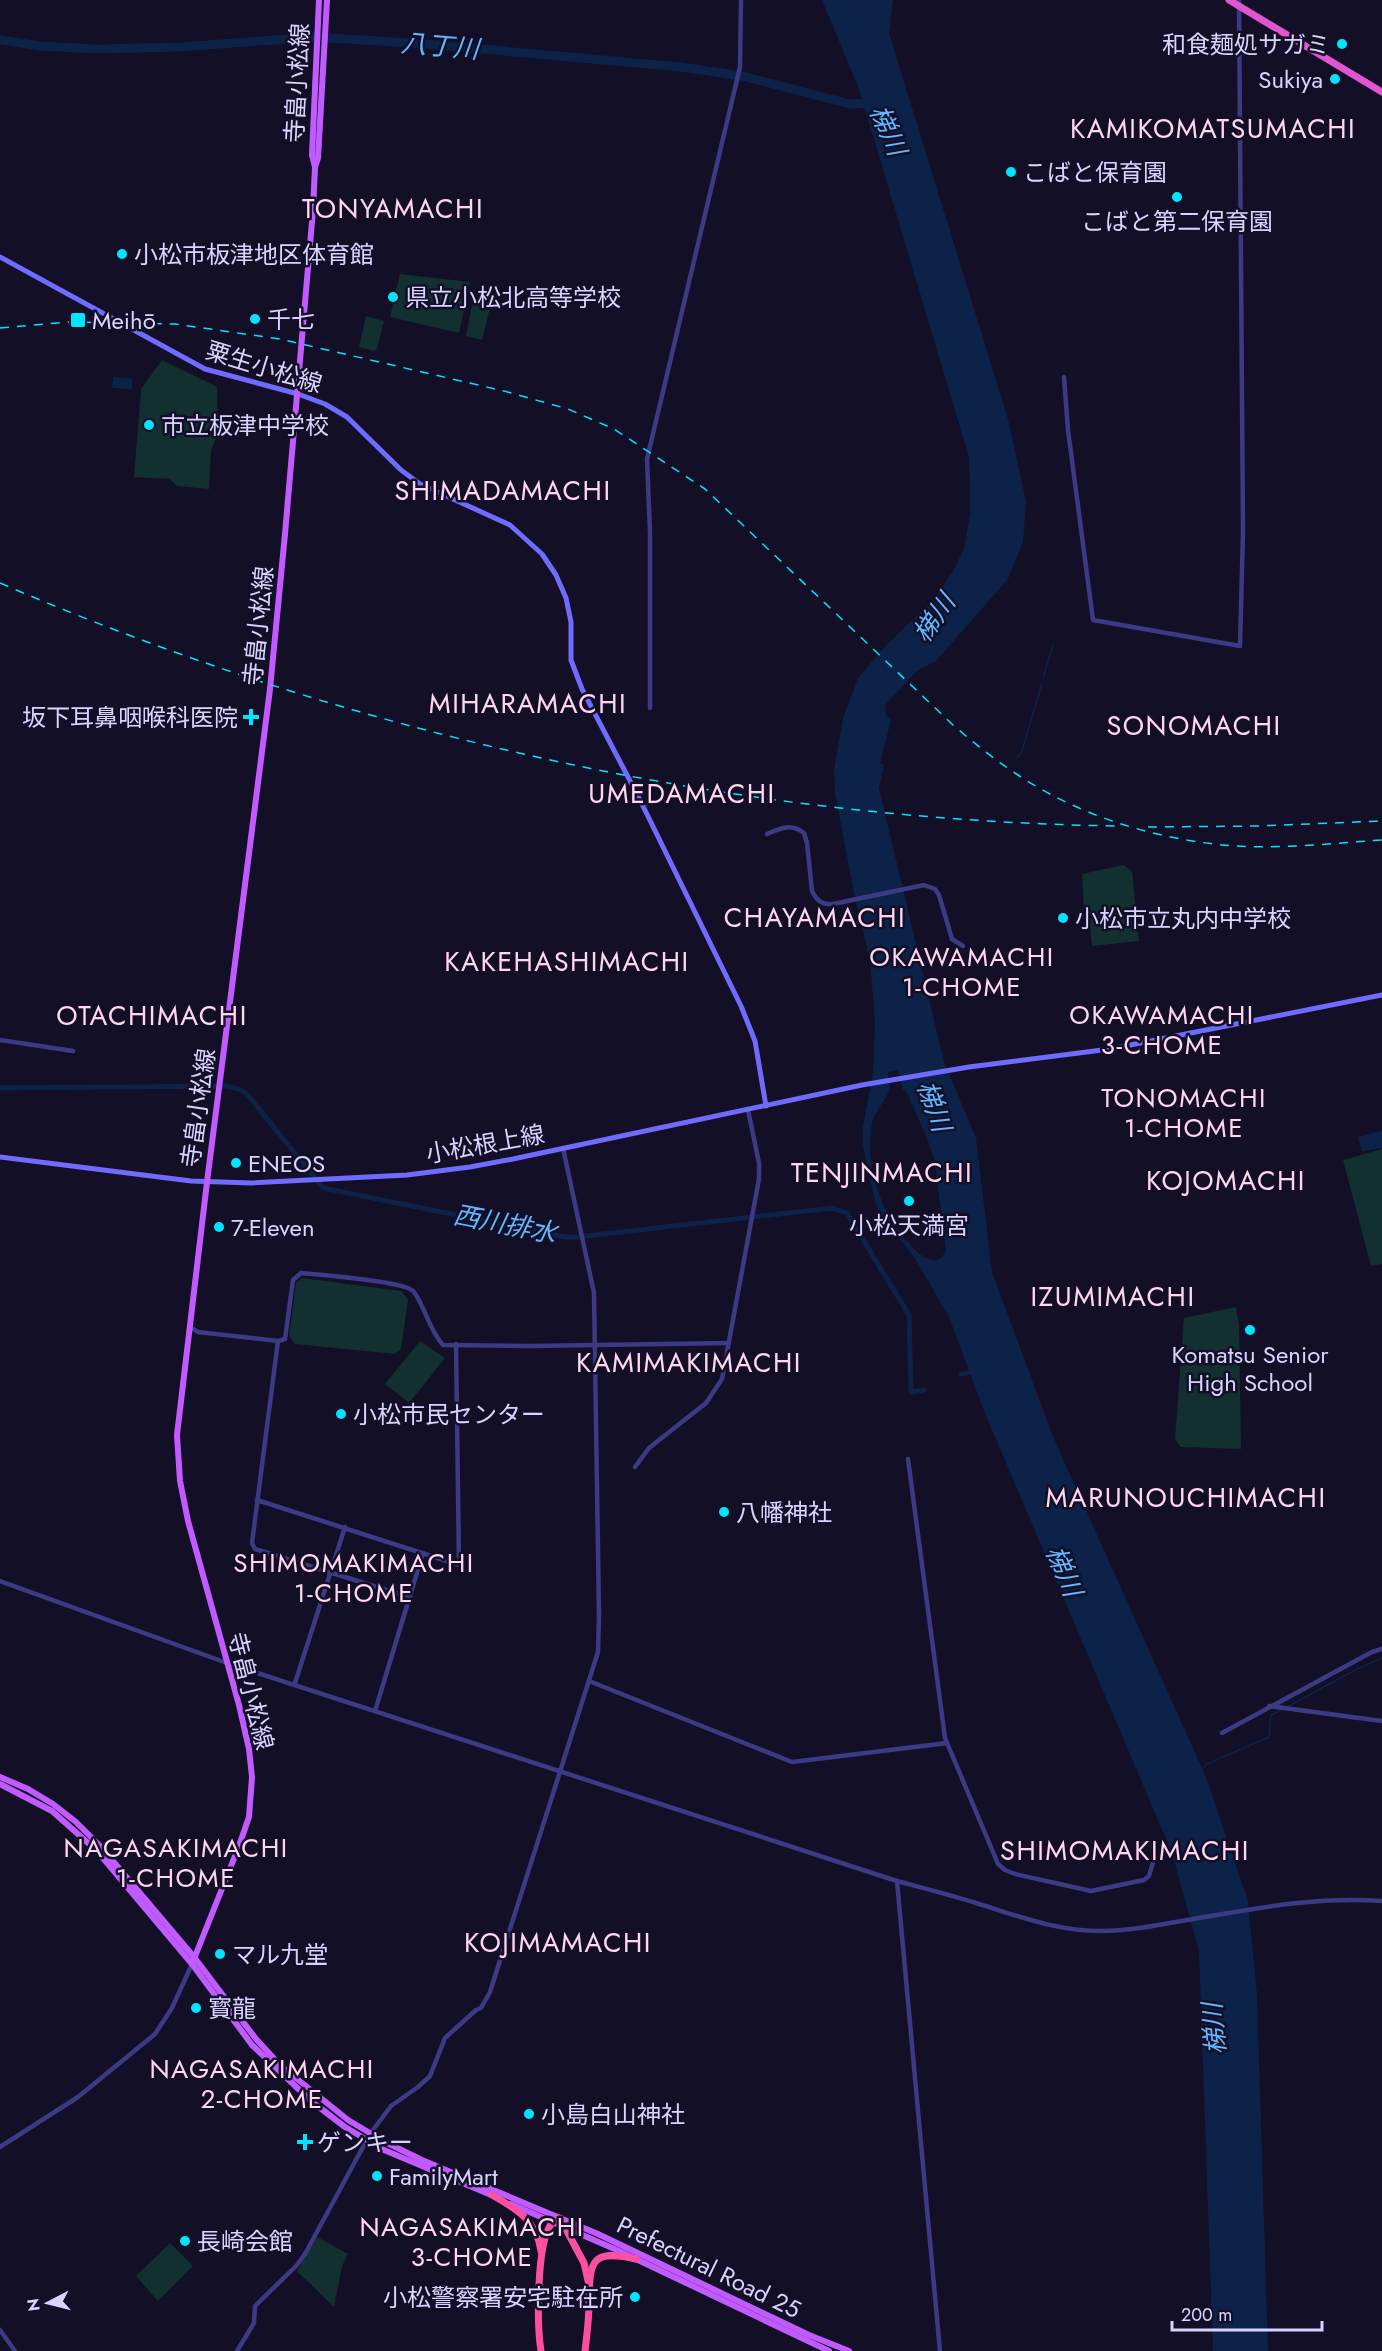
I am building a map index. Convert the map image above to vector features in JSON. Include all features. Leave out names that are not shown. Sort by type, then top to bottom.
[{"type":"highway","points":[[1229,0],[1239,3],[1382,92]]},
{"type":"highway","points":[[492,2195],[521,2212],[531,2223],[539,2240],[542,2263]]},
{"type":"highway","points":[[540,2351],[538,2303],[545,2243],[552,2222],[560,2218],[563,2227],[581,2255],[589,2285]]},
{"type":"highway","points":[[585,2351],[590,2271],[599,2258],[615,2255],[636,2259]]},
{"type":"main road","name":"寺畠小松線","points":[[318,93],[319,0]]},
{"type":"main road","name":"寺畠小松線","points":[[192,1964],[240,1846],[249,1817],[252,1778],[249,1749],[180,1482],[177,1435],[270,689],[313,210],[315,167],[312,155],[327,0]]},
{"type":"main road","name":"粟生小松線","points":[[0,257],[205,369],[298,394],[325,404],[347,417],[400,470],[420,484],[510,525],[542,554],[556,575],[566,598],[571,622],[571,660],[582,689],[640,800],[746,1017],[755,1041],[766,1106]]},
{"type":"main road","name":"小松根上線","points":[[0,1157],[207,1182],[252,1183],[407,1175],[450,1170],[862,1085],[969,1067],[1110,1049],[1382,995]]},
{"type":"main road","name":"Prefectural Road 25","points":[[0,1777],[28,1789],[53,1804],[76,1822],[101,1847],[194,1957],[256,2039],[281,2066],[339,2114],[370,2134],[422,2160],[672,2268],[809,2335],[849,2351]]},
{"type":"main road","name":"Prefectural Road 25","points":[[0,1784],[26,1796],[70,1825],[97,1851],[192,1964],[252,2045],[278,2073],[310,2101],[366,2141],[423,2168],[492,2195],[636,2259],[829,2351]]},
{"type":"street","points":[[650,708],[651,533],[647,459],[737,84],[740,67],[741,0]]},
{"type":"street","points":[[1064,376],[1069,442],[1093,620],[1240,646],[1243,531],[1239,3]]},
{"type":"street","points":[[767,834],[792,826],[804,833],[812,891],[815,898],[822,904],[833,904],[921,886],[935,889],[939,895],[952,939],[963,946]]},
{"type":"street","points":[[0,1040],[73,1051]]},
{"type":"street","points":[[635,1467],[649,1448],[706,1403],[722,1378],[759,1179],[759,1163],[748,1110]]},
{"type":"street","points":[[237,2351],[254,2323],[255,2306],[297,2265],[305,2254],[370,2134],[391,2106],[430,2076],[445,2038],[481,2008],[490,1992],[598,1652],[594,1293],[563,1148]]},
{"type":"street","points":[[189,1326],[198,1332],[278,1341],[285,1339],[293,1280],[302,1273],[385,1283],[413,1290],[436,1337],[443,1345],[729,1343]]},
{"type":"street","points":[[278,1341],[252,1543],[255,1549],[409,1597]]},
{"type":"street","points":[[257,1500],[459,1565],[456,1344]]},
{"type":"street","points":[[908,1458],[947,1743],[994,1857],[1005,1870],[1031,1879],[1091,1891],[1144,1880],[1149,1876],[1155,1855]]},
{"type":"street","points":[[295,1683],[345,1527]]},
{"type":"street","points":[[375,1711],[423,1553]]},
{"type":"street","points":[[0,1581],[226,1662],[897,1881],[1030,1922],[1060,1928],[1102,1931],[1326,1899],[1382,1901]]},
{"type":"street","points":[[1222,1733],[1269,1706],[1372,1652],[1382,1649]]},
{"type":"street","points":[[589,1681],[792,1762],[947,1743]]},
{"type":"street","points":[[1269,1706],[1382,1721]]},
{"type":"street","points":[[897,1881],[940,2351]]},
{"type":"street","points":[[0,2147],[78,2097],[155,2034],[172,2008],[192,1964]]},
{"type":"street","points":[[0,2330],[15,2351]]},
{"type":"green space","points":[[400,274],[470,282],[459,333],[390,317]]},
{"type":"green space","points":[[472,305],[490,308],[482,340],[466,336]]},
{"type":"green space","points":[[366,316],[384,321],[377,349],[374,351],[359,347]]},
{"type":"green space","points":[[162,360],[217,387],[218,434],[211,450],[209,489],[177,486],[170,479],[134,477],[141,389]]},
{"type":"green space","points":[[1123,865],[1132,871],[1139,941],[1092,946],[1090,925],[1085,925],[1082,874]]},
{"type":"green space","points":[[1382,1149],[1382,1264],[1371,1266],[1343,1160]]},
{"type":"green space","points":[[302,1278],[401,1291],[408,1299],[401,1349],[395,1354],[295,1344],[289,1336],[296,1283]]},
{"type":"green space","points":[[1236,1307],[1239,1326],[1241,1449],[1181,1447],[1175,1439],[1184,1318]]},
{"type":"green space","points":[[420,1341],[445,1358],[409,1403],[385,1384]]},
{"type":"green space","points":[[317,2237],[348,2254],[342,2266],[334,2307],[297,2271]]},
{"type":"green space","points":[[170,2243],[193,2266],[158,2301],[136,2276]]},
{"type":"water","name":"梯川","points":[[822,0],[893,0],[889,33],[1008,419],[1026,501],[1023,542],[1008,579],[936,661],[917,671],[886,704],[885,714],[891,720],[880,763],[884,765],[879,788],[944,1062],[976,1138],[992,1272],[1054,1439],[1206,1777],[1248,1901],[1257,1994],[1268,2351],[1213,2351],[1199,1951],[1172,1853],[984,1411],[949,1317],[914,1257],[883,1217],[875,1202],[863,1146],[863,1126],[873,1074],[875,1021],[870,961],[835,793],[834,770],[843,718],[858,678],[888,643],[932,602],[953,571],[964,549],[970,514],[969,457],[859,89]],"holes":[[[898,1070],[903,1090],[907,1093],[927,1138],[935,1163],[946,1250],[942,1257],[936,1260],[921,1255],[897,1229],[887,1213],[874,1177],[870,1141],[872,1123],[889,1090],[888,1072]]]},
{"type":"water","points":[[113,377],[132,379],[132,389],[112,388]]},
{"type":"water","points":[[1382,1131],[1382,1148],[1362,1152],[1358,1137]]},
{"type":"waterway","name":"八丁川","points":[[0,40],[41,46],[97,49],[181,47],[314,37],[426,44],[681,67],[742,76],[850,104],[873,103]]},
{"type":"waterway","points":[[1043,678],[1053,645]]},
{"type":"waterway","points":[[1017,758],[1022,751],[1042,683]]},
{"type":"waterway","name":"西川排水","points":[[0,1088],[226,1086],[239,1089],[247,1094],[323,1188],[565,1237],[832,1208],[847,1213],[909,1315],[911,1392],[924,1390]]},
{"type":"waterway","name":"西川排水","points":[[961,1374],[977,1371]]},
{"type":"waterway","points":[[1287,1707],[1382,1658]]},
{"type":"waterway","points":[[1203,1768],[1207,1764],[1269,1737],[1271,1715],[1283,1709]]},
{"type":"railway","points":[[0,328],[67,322],[175,324],[280,339],[504,391],[568,409],[614,429],[705,489],[953,725],[1001,763],[1042,790],[1095,815],[1179,839],[1236,846],[1272,847],[1382,840]]},
{"type":"railway","points":[[0,583],[133,637],[269,684],[407,725],[547,759],[688,787],[831,807],[974,820],[1118,826]]},
{"type":"railway","points":[[1148,827],[1382,821]]},
{"type":"place","name":"和食麺処サガミ","points":[[1342,44]]},
{"type":"place","name":"Sukiya","points":[[1335,79]]},
{"type":"place","name":"こばと保育園","points":[[1011,172]]},
{"type":"place","name":"こばと第二保育園","points":[[1177,197]]},
{"type":"place","name":"小松市板津地区体育館","points":[[122,254]]},
{"type":"place","name":"県立小松北高等学校","points":[[393,297]]},
{"type":"place","name":"千七","points":[[255,319]]},
{"type":"place","name":"Meihō","points":[[78,320]]},
{"type":"place","name":"市立板津中学校","points":[[149,425]]},
{"type":"place","name":"坂下耳鼻咽喉科医院","points":[[251,717]]},
{"type":"place","name":"小松市立丸内中学校","points":[[1063,918]]},
{"type":"place","name":"ENEOS","points":[[236,1163]]},
{"type":"place","name":"小松天満宮","points":[[909,1201]]},
{"type":"place","name":"7-Eleven","points":[[219,1227]]},
{"type":"place","name":"Komatsu Senior High School","points":[[1250,1330]]},
{"type":"place","name":"小松市民センター","points":[[341,1414]]},
{"type":"place","name":"八幡神社","points":[[724,1512]]},
{"type":"place","name":"マル九堂","points":[[220,1954]]},
{"type":"place","name":"寳龍","points":[[196,2008]]},
{"type":"place","name":"小島白山神社","points":[[529,2114]]},
{"type":"place","name":"ゲンキー","points":[[305,2142]]},
{"type":"place","name":"FamilyMart","points":[[377,2176]]},
{"type":"place","name":"長崎会館","points":[[185,2241]]},
{"type":"place","name":"小松警察署安宅駐在所","points":[[635,2297]]},
{"type":"district","name":"KAMIKOMATSUMACHI","points":[[1213,128]]},
{"type":"district","name":"TONYAMACHI","points":[[393,208]]},
{"type":"district","name":"SHIMADAMACHI","points":[[503,490]]},
{"type":"district","name":"MIHARAMACHI","points":[[528,703]]},
{"type":"district","name":"SONOMACHI","points":[[1194,725]]},
{"type":"district","name":"UMEDAMACHI","points":[[682,793]]},
{"type":"district","name":"CHAYAMACHI","points":[[815,917]]},
{"type":"district","name":"KAKEHASHIMACHI","points":[[567,961]]},
{"type":"district","name":"OKAWAMACHI 1-CHOME","points":[[962,972]]},
{"type":"district","name":"OTACHIMACHI","points":[[152,1015]]},
{"type":"district","name":"OKAWAMACHI 3-CHOME","points":[[1162,1030]]},
{"type":"district","name":"TONOMACHI 1-CHOME","points":[[1184,1113]]},
{"type":"district","name":"TENJINMACHI","points":[[882,1172]]},
{"type":"district","name":"KOJOMACHI","points":[[1226,1180]]},
{"type":"district","name":"IZUMIMACHI","points":[[1113,1296]]},
{"type":"district","name":"KAMIMAKIMACHI","points":[[689,1362]]},
{"type":"district","name":"MARUNOUCHIMACHI","points":[[1186,1497]]},
{"type":"district","name":"SHIMOMAKIMACHI 1-CHOME","points":[[354,1578]]},
{"type":"district","name":"SHIMOMAKIMACHI","points":[[1125,1850]]},
{"type":"district","name":"NAGASAKIMACHI 1-CHOME","points":[[176,1863]]},
{"type":"district","name":"KOJIMAMACHI","points":[[558,1942]]},
{"type":"district","name":"NAGASAKIMACHI 2-CHOME","points":[[262,2084]]},
{"type":"district","name":"NAGASAKIMACHI 3-CHOME","points":[[472,2242]]}]
